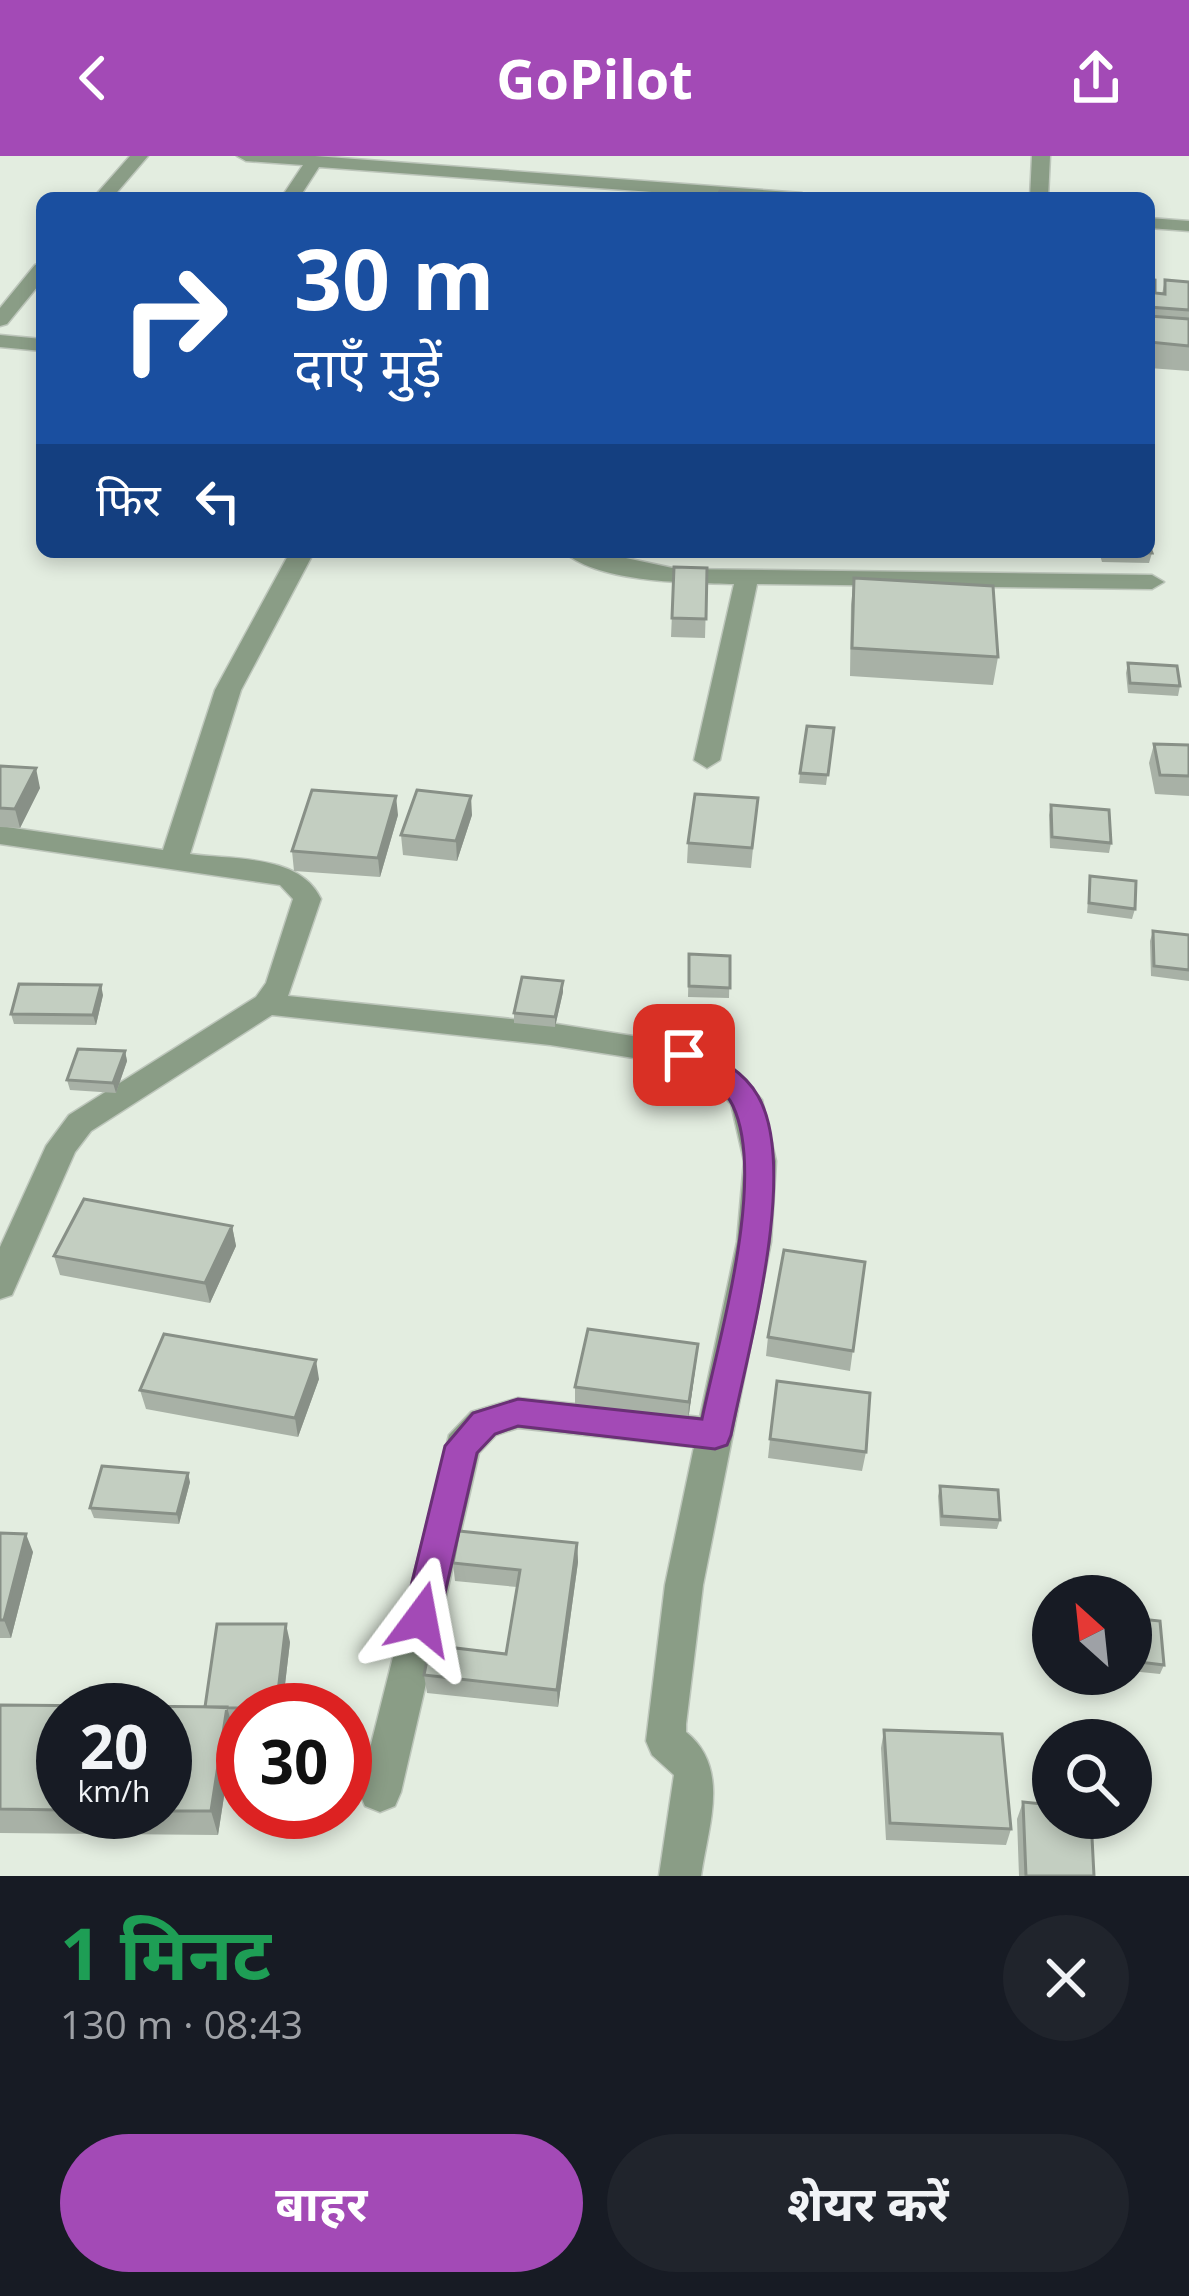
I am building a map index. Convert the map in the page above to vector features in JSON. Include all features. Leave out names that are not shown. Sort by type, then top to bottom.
[{"type":"street","points":[[107,192],[139,156]]},
{"type":"street","points":[[246,156],[555,179],[656,192]]},
{"type":"street","points":[[555,179],[563,156]]},
{"type":"street","points":[[1039,192],[1041,156]]},
{"type":"street","points":[[294,192],[314,161]]},
{"type":"street","points":[[1155,223],[1189,226]]},
{"type":"street","points":[[0,320],[36,276]]},
{"type":"street","points":[[0,340],[36,344]]},
{"type":"street","points":[[175,859],[228,690],[299,558]]},
{"type":"street","points":[[597,558],[646,572],[747,577],[1152,581]]},
{"type":"street","points":[[707,760],[747,577]]},
{"type":"street","points":[[0,835],[288,877],[307,899],[280,985],[267,1004],[80,1123],[62,1146],[0,1285]]},
{"type":"street","points":[[267,1004],[644,1047],[714,1067],[746,1100],[760,1161],[754,1243],[684,1585],[666,1724],[666,1741],[687,1757],[695,1774],[680,1876]]},
{"type":"street","points":[[380,1792],[462,1446],[471,1433],[484,1423],[518,1412],[715,1435]]},
{"type":"building","points":[[1165,280],[1189,282],[1189,310],[1155,307],[1155,293],[1165,294]]},
{"type":"building","points":[[1155,316],[1189,319],[1189,346],[1155,343]]},
{"type":"building","points":[[674,567],[707,568],[706,619],[672,618]]},
{"type":"building","points":[[854,578],[993,586],[998,657],[852,648]]},
{"type":"building","points":[[1128,663],[1177,666],[1180,686],[1130,683]]},
{"type":"building","points":[[807,726],[834,728],[828,775],[800,773]]},
{"type":"building","points":[[1154,744],[1189,745],[1189,776],[1160,775]]},
{"type":"building","points":[[0,766],[36,768],[15,809],[0,808]]},
{"type":"building","points":[[312,790],[396,796],[378,858],[292,851]]},
{"type":"building","points":[[417,790],[471,796],[456,841],[401,835]]},
{"type":"building","points":[[695,794],[758,798],[752,848],[688,843]]},
{"type":"building","points":[[1051,805],[1109,810],[1111,843],[1052,837]]},
{"type":"building","points":[[1090,876],[1136,881],[1135,909],[1089,903]]},
{"type":"building","points":[[1153,931],[1189,935],[1189,970],[1154,966]]},
{"type":"building","points":[[689,954],[730,956],[730,988],[689,986]]},
{"type":"building","points":[[522,977],[563,981],[555,1017],[514,1013]]},
{"type":"building","points":[[19,984],[101,985],[93,1015],[11,1014]]},
{"type":"building","points":[[78,1049],[125,1051],[113,1083],[67,1080]]},
{"type":"building","points":[[84,1199],[232,1226],[205,1283],[54,1256]]},
{"type":"building","points":[[784,1250],[865,1262],[853,1351],[768,1337]]},
{"type":"building","points":[[588,1329],[698,1344],[689,1402],[575,1387]]},
{"type":"building","points":[[164,1334],[316,1360],[295,1418],[140,1390]]},
{"type":"building","points":[[777,1381],[870,1393],[866,1452],[770,1439]]},
{"type":"building","points":[[102,1466],[188,1473],[177,1514],[90,1508]]},
{"type":"building","points":[[940,1486],[998,1490],[1000,1520],[942,1516]]},
{"type":"building","points":[[459,1531],[577,1543],[557,1690],[424,1675],[430,1645],[506,1654],[520,1570],[453,1563]]},
{"type":"building","points":[[0,1533],[26,1534],[4,1620],[0,1620]]},
{"type":"building","points":[[1152,1620],[1160,1621],[1164,1665],[1152,1664]]},
{"type":"building","points":[[217,1624],[286,1624],[279,1683],[216,1683],[216,1707],[205,1707]]},
{"type":"building","points":[[0,1705],[36,1705],[36,1810],[0,1809]]},
{"type":"building","points":[[192,1707],[216,1707],[211,1811],[192,1811]]},
{"type":"building","points":[[884,1730],[1002,1734],[1011,1829],[890,1823]]},
{"type":"building","points":[[1023,1802],[1032,1803],[1032,1839],[1092,1839],[1094,1876],[1026,1876]]},
{"type":"route","points":[[421,1619],[462,1446],[484,1423],[518,1412],[715,1435],[754,1243],[760,1161],[746,1100],[714,1067],[684,1055]]}]
